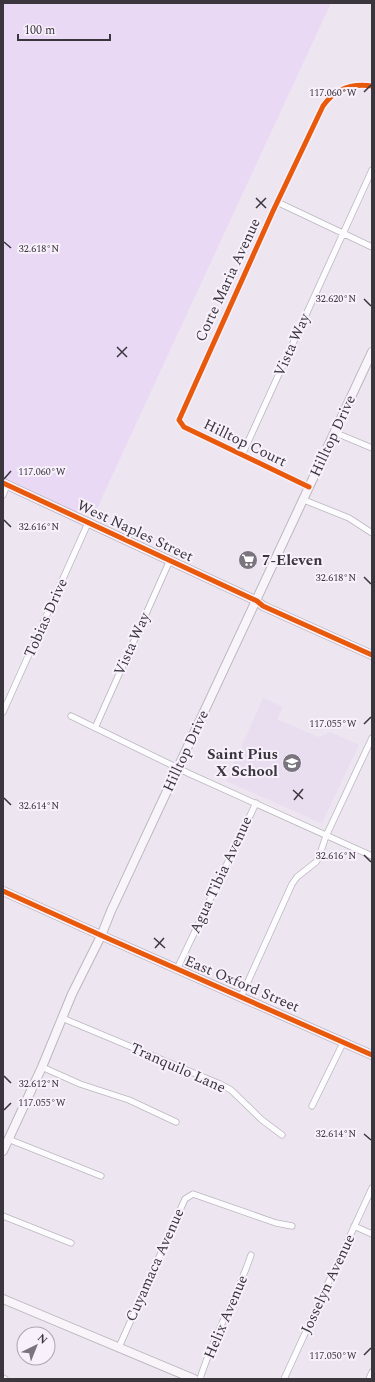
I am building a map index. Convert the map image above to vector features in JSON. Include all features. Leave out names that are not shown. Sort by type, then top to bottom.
[{"type":"main road","name":"Hilltop Drive","points":[[3,1151],[111,911],[336,432],[372,352]]},
{"type":"main road","name":"West Naples Street","points":[[5,484],[170,560],[257,601],[266,607],[372,655]]},
{"type":"main road","name":"East Oxford Street","points":[[3,891],[101,936],[344,1041],[372,1055]]},
{"type":"main road","points":[[3,1299],[194,1379]]},
{"type":"street","name":"Corte Maria Avenue","points":[[180,414],[277,202],[326,101],[340,90],[358,85],[372,86]]},
{"type":"street","name":"Vista Way","points":[[242,455],[372,170]]},
{"type":"street","points":[[277,202],[372,247]]},
{"type":"street","name":"Hilltop Court","points":[[180,414],[179,420],[184,427],[309,487]]},
{"type":"street","points":[[336,432],[372,448]]},
{"type":"street","points":[[3,495],[5,484]]},
{"type":"street","points":[[304,500],[349,518],[372,533]]},
{"type":"street","name":"Tobias Drive","points":[[3,712],[88,523]]},
{"type":"street","name":"Vista Way","points":[[95,728],[170,560]]},
{"type":"street","points":[[71,716],[178,768],[372,856]]},
{"type":"street","points":[[241,997],[292,884],[297,877],[316,862],[326,836],[372,738]]},
{"type":"street","name":"Agua Tibia Avenue","points":[[177,969],[256,803]]},
{"type":"street","name":"Tranquilo Lane","points":[[62,1018],[220,1084],[231,1090],[262,1120],[282,1135]]},
{"type":"street","points":[[312,1106],[344,1041]]},
{"type":"street","points":[[42,1067],[80,1084],[129,1100],[176,1122]]},
{"type":"street","points":[[8,1139],[101,1176]]},
{"type":"street","name":"Josselyn Avenue","points":[[284,1379],[372,1188]]},
{"type":"street","name":"Cuyamaca Avenue","points":[[119,1347],[185,1199],[188,1196],[193,1194],[276,1223],[292,1226]]},
{"type":"street","points":[[3,1216],[71,1243]]},
{"type":"street","points":[[354,1226],[372,1234]]},
{"type":"street","name":"Helix Avenue","points":[[200,1379],[218,1331],[247,1268],[251,1254]]},
{"type":"street","points":[[369,1379],[372,1372]]},
{"type":"shaded area","points":[[3,3],[331,3],[95,513],[53,509],[3,485]]},
{"type":"shaded area","name":"Saint Pius X School","points":[[263,698],[283,707],[277,719],[318,737],[330,732],[359,745],[322,823],[226,781]]},
{"type":"cycle path","points":[[309,487],[184,427],[179,420],[273,211],[323,106],[333,95],[344,88],[358,85],[372,86]]},
{"type":"cycle path","points":[[3,483],[257,601],[263,606],[372,655]]},
{"type":"cycle path","points":[[3,891],[372,1055]]},
{"type":"place","name":"7-Eleven","points":[[248,560]]},
{"type":"place","name":"Saint Pius X School","points":[[292,763]]}]
